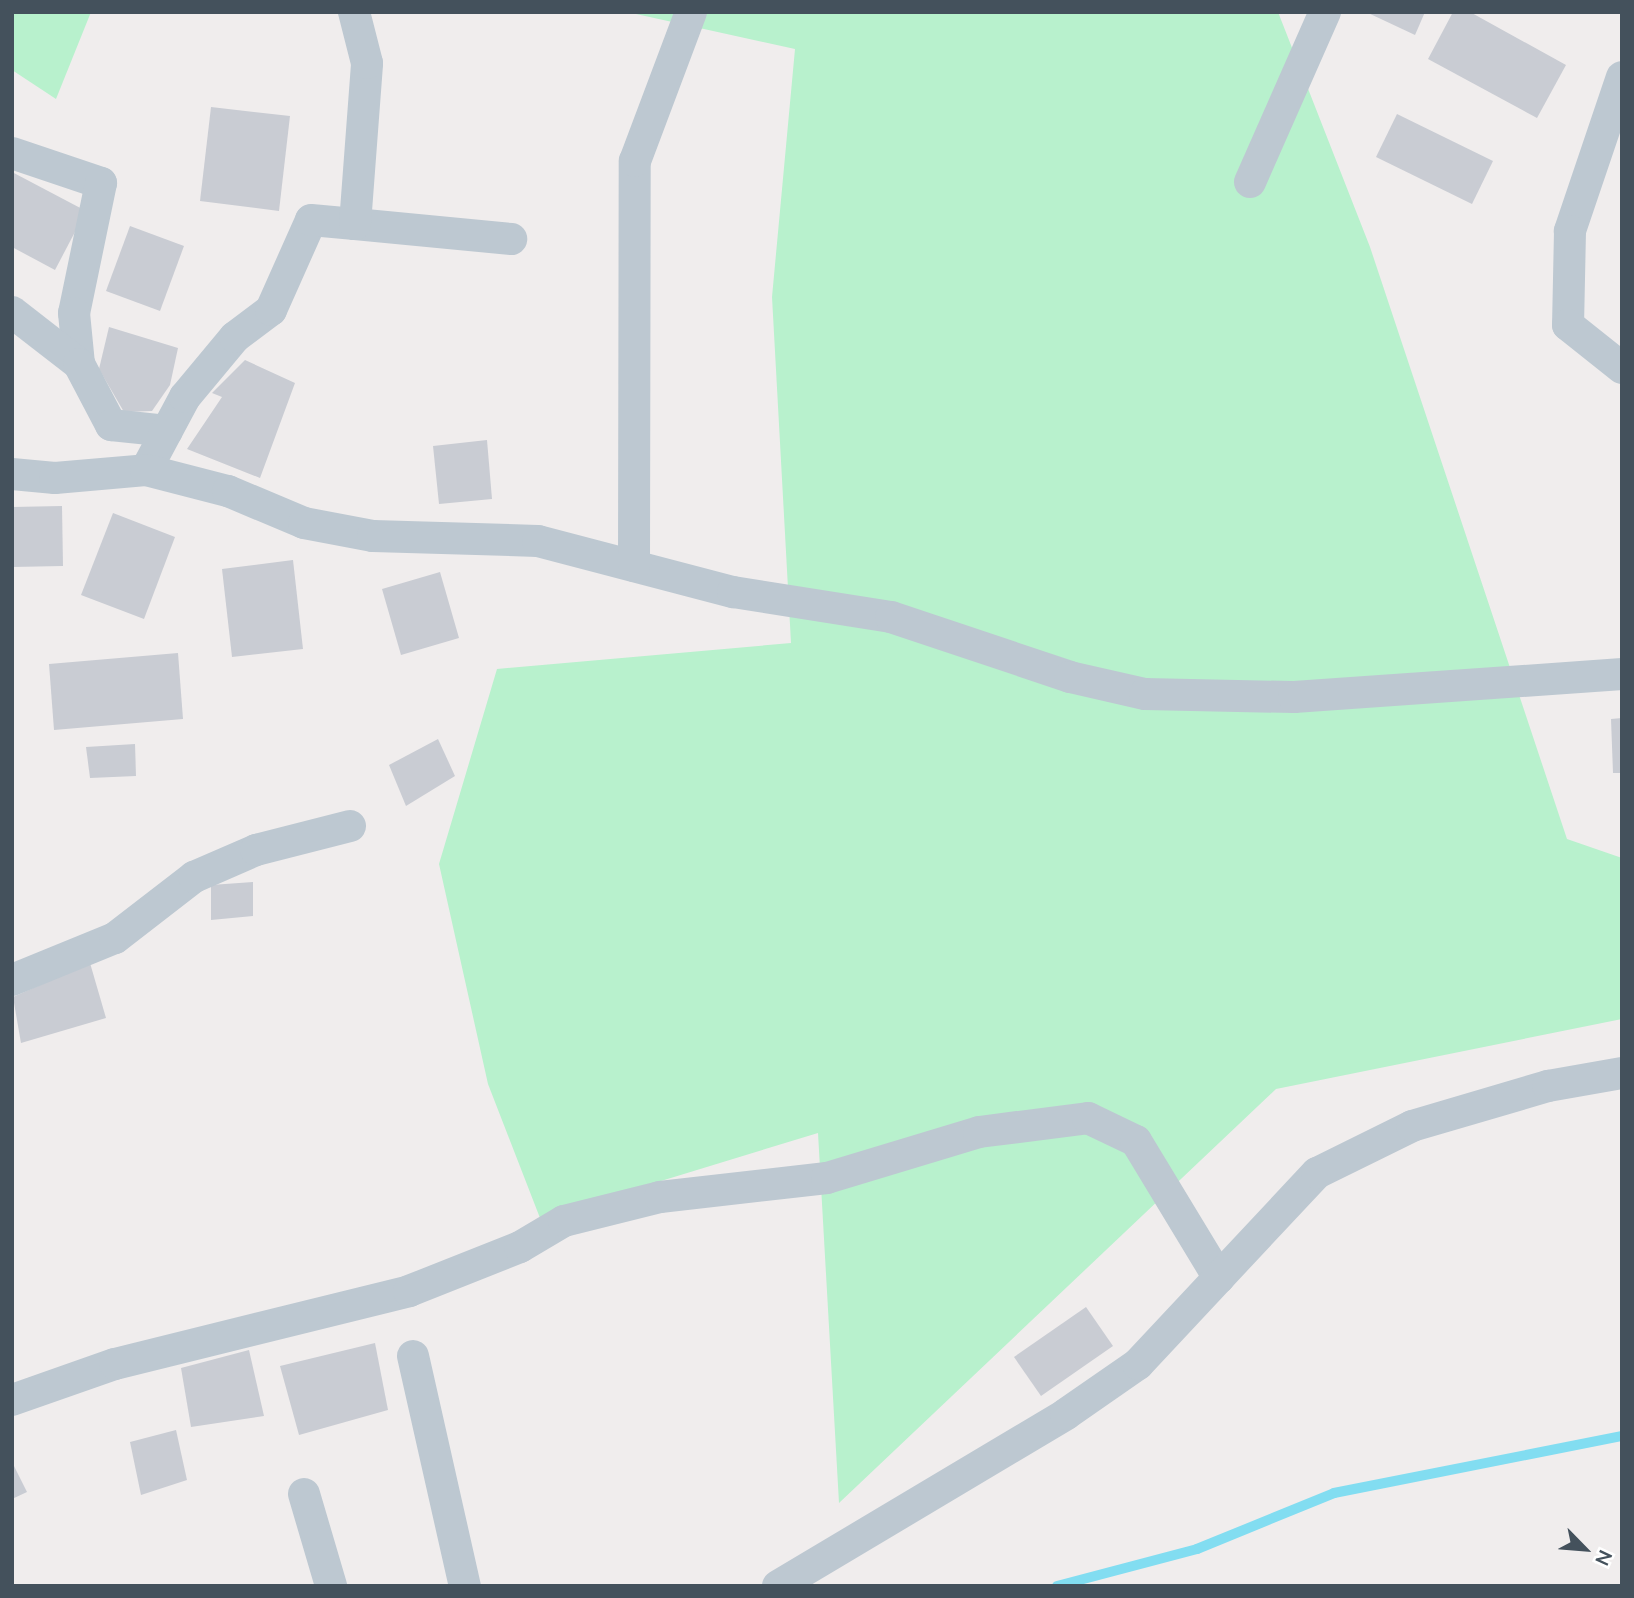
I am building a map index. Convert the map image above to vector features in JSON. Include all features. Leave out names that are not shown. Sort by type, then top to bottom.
[{"type":"street","points":[[354,12],[367,63],[355,224]]},
{"type":"street","points":[[634,566],[635,161],[691,12]]},
{"type":"street","points":[[1250,182],[1325,12]]},
{"type":"street","points":[[1622,77],[1570,231],[1568,325],[1622,368]]},
{"type":"street","points":[[12,153],[101,183],[74,313],[79,364],[111,425],[167,431]]},
{"type":"street","points":[[146,470],[185,397],[235,337],[271,310],[311,220],[511,239]]},
{"type":"street","points":[[12,313],[79,364]]},
{"type":"street","points":[[12,474],[55,478],[146,470],[228,491],[304,523],[373,536],[538,541],[800,605],[891,617],[1070,677],[1145,694],[1294,697],[1622,674]]},
{"type":"street","points":[[12,980],[115,938],[194,877],[256,850],[350,826]]},
{"type":"street","points":[[778,1586],[1066,1414],[1128,1371],[1317,1173],[1412,1126],[1548,1086],[1622,1073]]},
{"type":"street","points":[[12,1400],[115,1364],[410,1292],[520,1247],[564,1222],[660,1197],[827,1178],[979,1132],[1088,1118],[1136,1141],[1219,1278]]},
{"type":"street","points":[[412,1356],[465,1586]]},
{"type":"street","points":[[304,1494],[331,1586]]},
{"type":"green space","points":[[12,12],[91,12],[56,99],[12,70]]},
{"type":"green space","points":[[627,12],[1278,12],[1370,247],[1567,839],[1622,858],[1622,1019],[1276,1089],[839,1503],[818,1133],[540,1218],[488,1084],[439,864],[497,669],[791,643],[772,297],[795,49]]},
{"type":"building","points":[[1366,12],[1425,12],[1415,35]]},
{"type":"building","points":[[1453,12],[1470,12],[1566,65],[1537,118],[1428,59]]},
{"type":"building","points":[[211,107],[290,116],[279,211],[200,201]]},
{"type":"building","points":[[1397,114],[1493,161],[1472,204],[1376,157]]},
{"type":"building","points":[[12,172],[86,211],[55,270],[12,247]]},
{"type":"building","points":[[130,226],[184,246],[160,311],[106,291]]},
{"type":"building","points":[[109,327],[178,348],[170,385],[152,411],[124,412],[99,369]]},
{"type":"building","points":[[245,360],[295,383],[260,478],[187,449],[222,397],[212,393]]},
{"type":"building","points":[[487,440],[492,499],[439,504],[433,446]]},
{"type":"building","points":[[62,506],[63,566],[12,567],[12,507]]},
{"type":"building","points":[[113,513],[175,537],[144,619],[81,595]]},
{"type":"building","points":[[293,560],[303,649],[232,657],[222,569]]},
{"type":"building","points":[[440,572],[459,638],[401,655],[382,589]]},
{"type":"building","points":[[178,653],[183,719],[54,730],[49,664]]},
{"type":"building","points":[[1622,718],[1622,773],[1613,773],[1611,719]]},
{"type":"building","points":[[438,739],[455,776],[406,806],[389,765]]},
{"type":"building","points":[[135,744],[136,776],[90,778],[86,747]]},
{"type":"building","points":[[253,882],[253,916],[211,920],[211,885]]},
{"type":"building","points":[[90,963],[106,1018],[21,1043],[13,997]]},
{"type":"building","points":[[1086,1307],[1113,1346],[1041,1396],[1014,1357]]},
{"type":"building","points":[[375,1343],[388,1410],[299,1435],[280,1366]]},
{"type":"building","points":[[249,1350],[264,1416],[191,1427],[181,1368]]},
{"type":"building","points":[[176,1430],[187,1480],[141,1495],[130,1442]]},
{"type":"building","points":[[12,1462],[27,1492],[12,1499]]},
{"type":"waterway","points":[[1057,1586],[1197,1549],[1334,1493],[1622,1436]]}]
